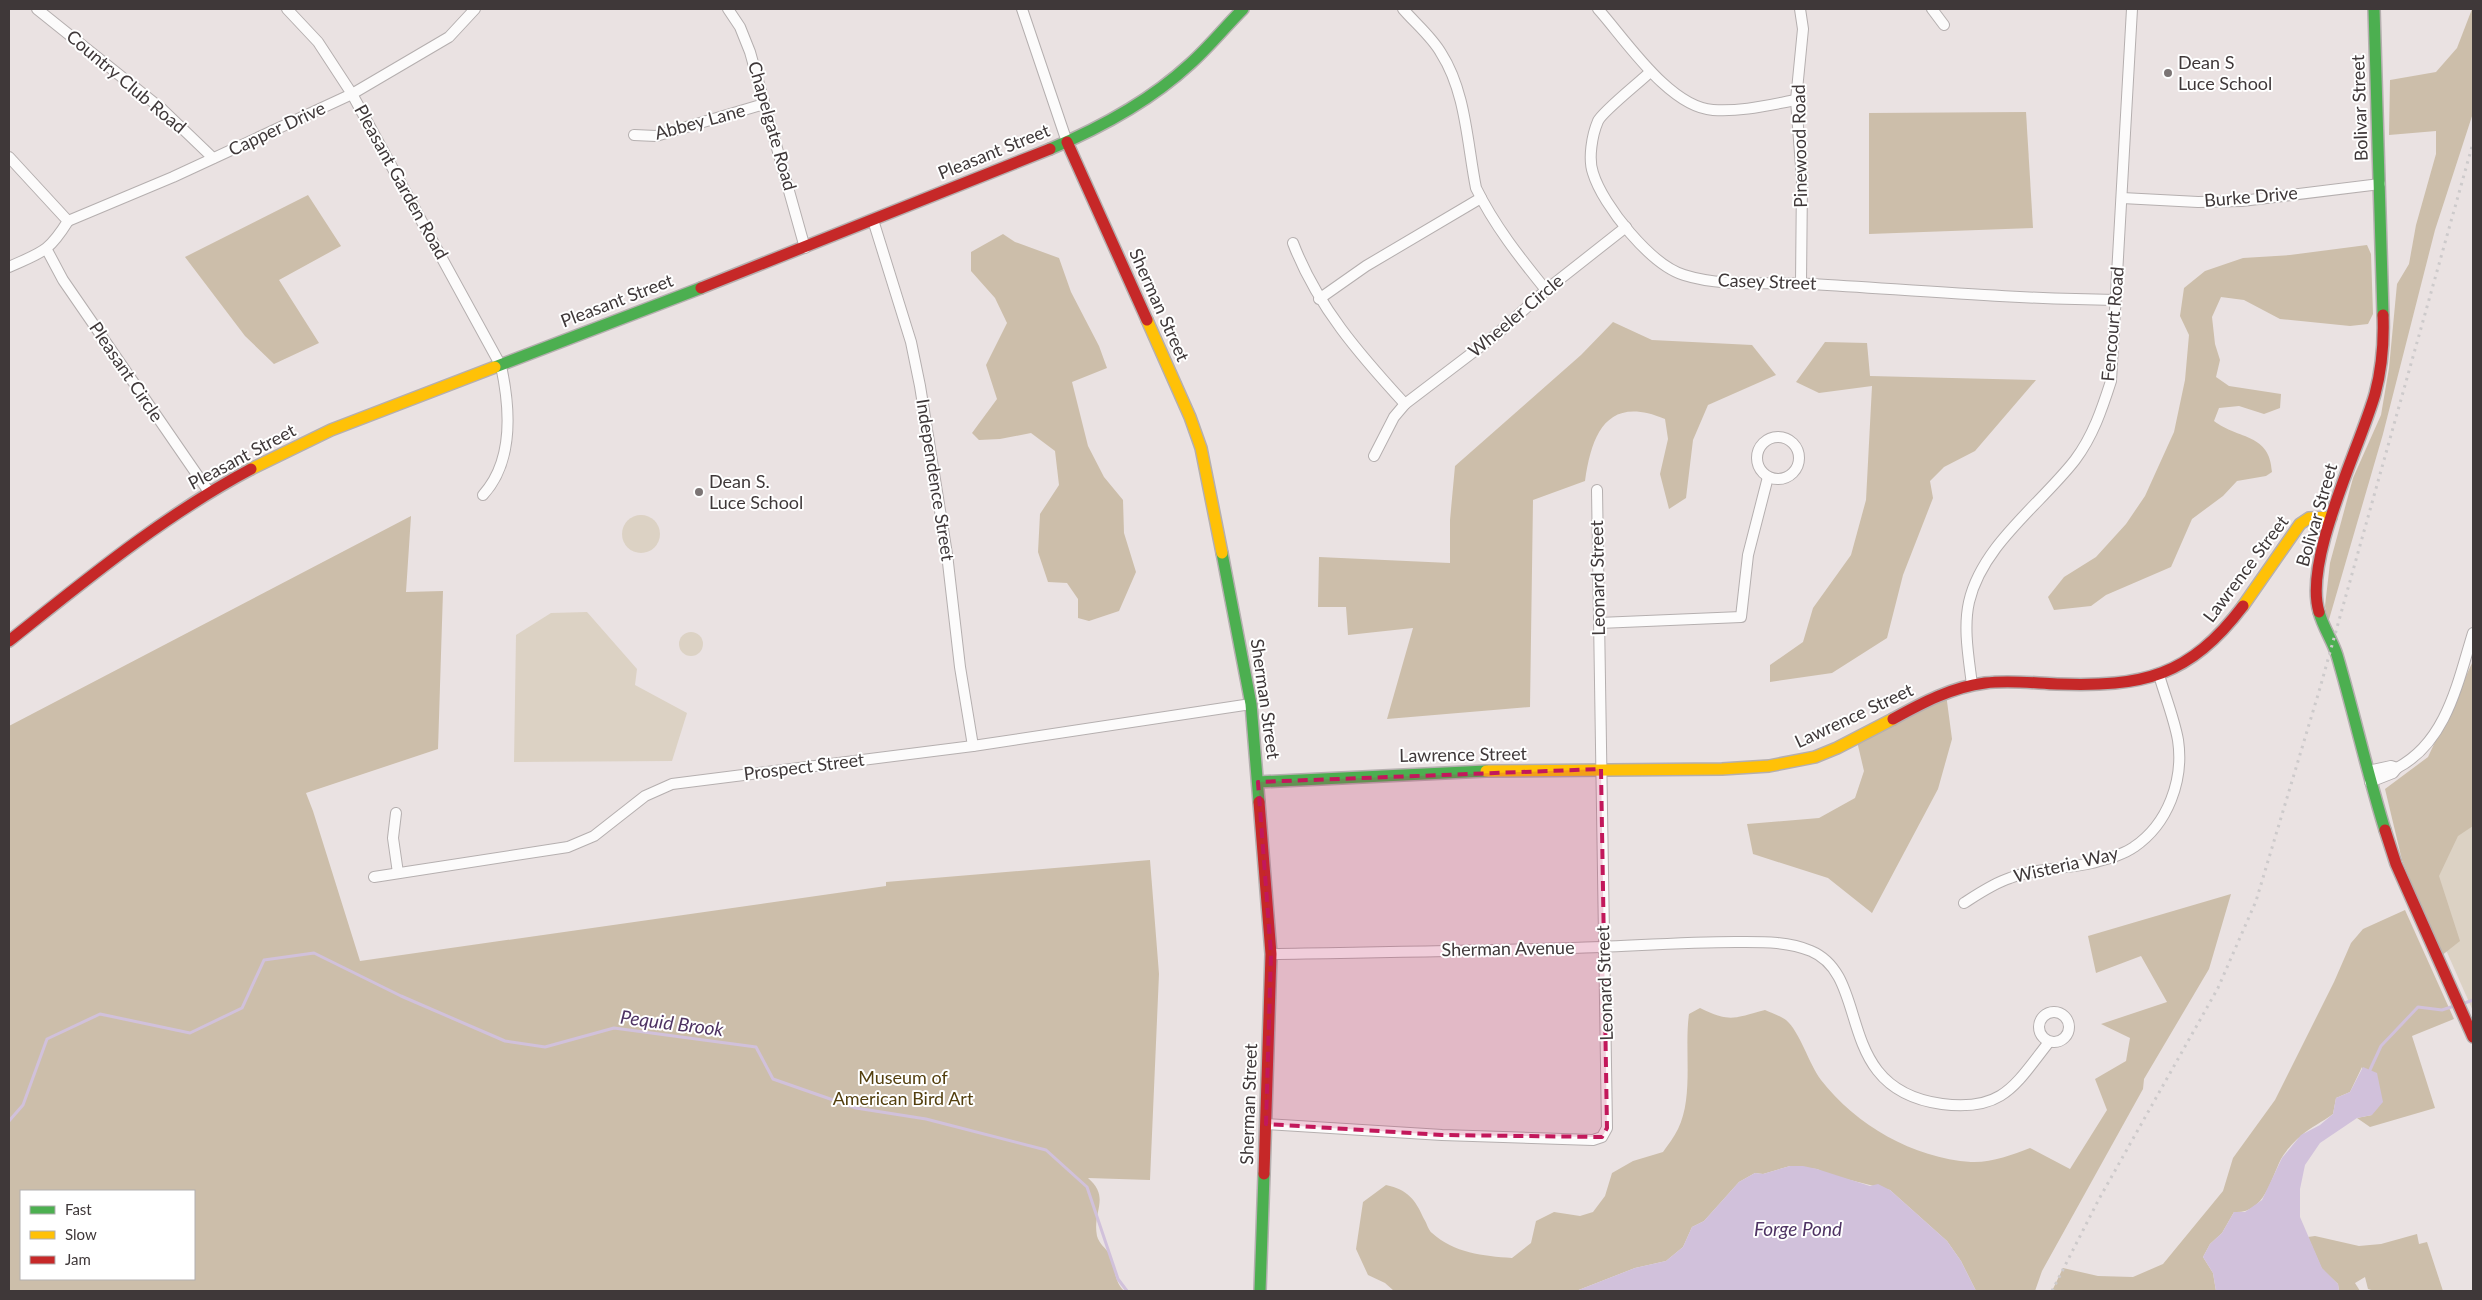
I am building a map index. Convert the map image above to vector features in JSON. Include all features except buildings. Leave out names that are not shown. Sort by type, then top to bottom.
[{"type":"main road","name":"Pleasant Street","points":[[9,640],[141,536],[209,492],[250,469],[331,430],[806,248],[1067,142],[1129,110],[1161,88],[1190,64],[1243,9]]},
{"type":"main road","name":"Bolivar Street","points":[[2374,9],[2385,316],[2381,365],[2374,393],[2331,517],[2316,580],[2317,607],[2324,630],[2336,652],[2369,776],[2396,864],[2420,922],[2473,1036]]},
{"type":"main road","name":"Sherman Street","points":[[1067,142],[1190,417],[1201,448],[1251,704],[1271,954],[1260,1291]]},
{"type":"main road","name":"Lawrence Street","points":[[1258,782],[1371,775],[1601,769],[1754,768],[1812,758],[1939,696],[1972,685],[1995,682],[2075,684],[2122,681],[2159,675],[2184,662],[2216,637],[2236,616],[2300,524],[2309,518],[2331,517]]},
{"type":"street","name":"Country Club Road","points":[[37,9],[162,110],[213,158]]},
{"type":"street","name":"Pleasant Garden Road","points":[[287,9],[318,42],[352,94],[501,366],[508,409],[503,462],[493,483],[483,495]]},
{"type":"street","name":"Capper Drive","points":[[68,221],[119,198],[173,178],[352,94],[443,42],[475,9]]},
{"type":"street","name":"Chapelgate Road","points":[[728,9],[740,27],[750,52],[806,248]]},
{"type":"street","points":[[1022,9],[1067,142]]},
{"type":"street","points":[[1403,9],[1441,52],[1450,69],[1457,90],[1476,188],[1480,198],[1496,225],[1546,290]]},
{"type":"street","points":[[1598,9],[1650,72],[1687,101],[1711,110],[1742,110],[1796,100]]},
{"type":"street","name":"Pinewood Road","points":[[1800,9],[1803,29],[1796,100],[1802,180],[1801,283]]},
{"type":"street","points":[[1932,9],[1944,25]]},
{"type":"street","name":"Fencourt Road","points":[[1972,685],[1967,627],[1969,602],[1978,578],[1999,545],[2074,460],[2092,434],[2111,380],[2132,9]]},
{"type":"street","name":"Casey Street","points":[[1650,72],[1598,120],[1591,154],[1592,173],[1603,195],[1626,228],[1663,265],[1683,275],[1710,280],[1801,283],[2063,299],[2115,300]]},
{"type":"street","name":"Abbey Lane","points":[[634,136],[656,136],[764,104]]},
{"type":"street","points":[[9,157],[68,221],[56,241],[47,250],[9,267]]},
{"type":"street","name":"Burke Drive","points":[[2122,198],[2171,201],[2242,201],[2380,184]]},
{"type":"street","points":[[1319,299],[1366,266],[1480,198]]},
{"type":"street","name":"Independence Street","points":[[873,220],[911,342],[920,386],[947,554],[960,667],[973,746]]},
{"type":"street","name":"Wheeler Circle","points":[[1374,456],[1394,417],[1405,404],[1497,334],[1546,290],[1626,228]]},
{"type":"street","points":[[1293,243],[1304,272],[1319,299],[1375,371],[1405,404]]},
{"type":"street","name":"Pleasant Circle","points":[[47,250],[63,280],[209,492]]},
{"type":"street","points":[[1774,438],[1786,439],[1796,447],[1799,460],[1797,466],[1794,472],[1782,479],[1768,477],[1763,473],[1758,462],[1759,450],[1768,440],[1774,438]]},
{"type":"street","points":[[1599,623],[1741,617],[1748,555],[1768,477]]},
{"type":"street","name":"Leonard Street","points":[[1266,1124],[1451,1135],[1593,1140],[1602,1138],[1607,1128],[1597,490]]},
{"type":"street","points":[[2369,776],[2393,773],[2421,751],[2450,706],[2473,632]]},
{"type":"street","name":"Wisteria Way","points":[[1964,903],[2010,878],[2090,863],[2115,856],[2134,848],[2151,833],[2174,795],[2178,769],[2178,741],[2159,675]]},
{"type":"street","name":"Prospect Street","points":[[374,877],[568,847],[594,836],[645,796],[672,784],[973,746],[1251,704]]},
{"type":"street","points":[[396,813],[393,838],[398,873]]},
{"type":"street","name":"Sherman Avenue","points":[[1271,954],[1603,947],[1696,942],[1775,942],[1811,951],[1823,957],[1838,977],[1866,1054],[1890,1085],[1936,1103],[1960,1106],[1988,1103],[2001,1096],[2017,1083],[2049,1042]]},
{"type":"highlighted area","points":[[1601,769],[1607,1128],[1602,1137],[1442,1135],[1266,1124],[1271,954],[1258,782]]},
{"type":"shaded area","points":[[641,515],[648,516],[654,521],[659,527],[659,541],[654,547],[648,552],[641,553],[634,552],[628,547],[623,541],[622,534],[623,527],[628,521],[634,516]]},
{"type":"shaded area","points":[[587,612],[637,669],[635,685],[687,713],[672,761],[514,762],[516,635],[551,613]]},
{"type":"shaded area","points":[[691,632],[699,636],[703,644],[699,652],[691,656],[683,652],[679,644],[683,636]]},
{"type":"shaded area","points":[[2473,700],[2473,1011],[2403,853]]},
{"type":"green space","points":[[2472,9],[2473,113],[2435,230],[2383,434],[2328,623],[2325,606],[2330,563],[2353,478],[2381,415],[2389,368],[2397,284],[2409,264],[2416,225],[2436,154],[2436,131],[2389,135],[2390,80],[2436,72],[2457,48]]},
{"type":"green space","points":[[2026,112],[2033,228],[1869,234],[1869,113]]},
{"type":"green space","points":[[308,195],[341,246],[279,280],[319,343],[274,364],[245,336],[185,257]]},
{"type":"green space","points":[[1003,234],[1015,242],[1059,258],[1071,292],[1099,346],[1107,368],[1072,382],[1088,446],[1104,477],[1123,500],[1124,533],[1136,572],[1119,611],[1089,621],[1078,618],[1078,599],[1067,583],[1048,582],[1038,552],[1040,514],[1059,485],[1055,451],[1031,433],[1000,439],[979,440],[972,433],[997,399],[986,365],[1007,323],[995,298],[971,271],[971,252]]},
{"type":"green space","points":[[2367,245],[2371,254],[2373,314],[2368,324],[2350,326],[2280,319],[2244,300],[2221,297],[2212,317],[2215,344],[2220,360],[2216,377],[2229,386],[2281,394],[2280,408],[2264,414],[2239,406],[2219,408],[2214,421],[2252,439],[2266,450],[2272,472],[2266,476],[2237,481],[2223,496],[2192,519],[2171,567],[2106,595],[2091,606],[2054,610],[2048,597],[2064,577],[2096,557],[2126,524],[2145,496],[2174,432],[2185,380],[2189,335],[2180,316],[2184,288],[2205,271],[2243,258],[2290,255]]},
{"type":"green space","points":[[1613,322],[1652,340],[1752,345],[1776,375],[1708,405],[1693,440],[1686,498],[1669,509],[1660,474],[1668,439],[1665,419],[1645,413],[1629,412],[1616,415],[1606,423],[1592,447],[1585,481],[1533,500],[1530,707],[1387,719],[1413,628],[1348,635],[1346,607],[1318,607],[1319,557],[1450,563],[1450,520],[1455,466],[1581,355]]},
{"type":"green space","points":[[1825,342],[1867,343],[1870,376],[2036,380],[1975,451],[1944,467],[1930,481],[1933,498],[1903,575],[1887,638],[1832,673],[1770,682],[1770,665],[1803,642],[1813,608],[1851,555],[1866,500],[1872,386],[1819,393],[1796,382]]},
{"type":"green space","name":"Museum of American Bird Art","points":[[411,516],[406,592],[443,591],[438,749],[306,793],[360,961],[886,886],[886,882],[1150,860],[1159,974],[1150,1180],[1088,1178],[1095,1185],[1100,1199],[1096,1227],[1097,1236],[1110,1255],[1116,1278],[1124,1291],[9,1291],[9,726]]},
{"type":"green space","points":[[2473,661],[2473,826],[2458,836],[2439,876],[2460,941],[2441,956],[2402,860],[2385,789],[2428,757]]},
{"type":"green space","points":[[1946,694],[1952,739],[1938,789],[1872,913],[1828,878],[1753,854],[1747,824],[1819,818],[1855,798],[1864,771],[1856,737]]},
{"type":"green space","points":[[2231,894],[2209,969],[2144,1079],[2143,1089],[2042,1271],[2035,1291],[1976,1291],[1961,1261],[1947,1241],[1890,1190],[1830,1175],[1817,1169],[1790,1166],[1763,1174],[1755,1173],[1739,1182],[1704,1221],[1692,1227],[1683,1247],[1666,1261],[1635,1268],[1576,1291],[1394,1291],[1385,1283],[1368,1275],[1356,1249],[1363,1202],[1386,1185],[1394,1187],[1410,1196],[1429,1230],[1441,1240],[1459,1249],[1490,1256],[1512,1258],[1531,1243],[1536,1221],[1554,1212],[1580,1216],[1593,1212],[1605,1196],[1612,1173],[1633,1161],[1663,1152],[1678,1129],[1686,1102],[1689,1014],[1700,1008],[1719,1016],[1732,1018],[1765,1010],[1786,1020],[1796,1032],[1812,1066],[1821,1080],[1835,1096],[1869,1125],[1907,1146],[1928,1154],[1971,1162],[1994,1160],[2030,1148],[2070,1169],[2107,1110],[2095,1079],[2126,1061],[2130,1038],[2101,1024],[2167,1002],[2141,956],[2096,973],[2088,936]]},
{"type":"green space","points":[[2405,910],[2454,1019],[2412,1036],[2435,1108],[2370,1127],[2357,1118],[2372,1115],[2362,1067],[2350,1092],[2336,1098],[2333,1114],[2305,1133],[2287,1150],[2259,1202],[2252,1208],[2234,1212],[2222,1233],[2210,1244],[2203,1257],[2213,1273],[2216,1291],[2052,1291],[2063,1268],[2098,1276],[2133,1277],[2163,1264],[2223,1191],[2233,1158],[2275,1100],[2334,982],[2351,943],[2363,929]]},
{"type":"green space","points":[[2417,1234],[2419,1244],[2427,1242],[2443,1291],[2375,1291],[2368,1289],[2365,1277],[2355,1283],[2360,1291],[2339,1291],[2338,1284],[2322,1269],[2308,1237],[2315,1236],[2359,1246],[2381,1244]]},
{"type":"water","points":[[2363,1067],[2377,1073],[2383,1102],[2372,1115],[2357,1118],[2320,1143],[2305,1165],[2300,1189],[2300,1217],[2322,1268],[2338,1284],[2339,1291],[2216,1291],[2213,1273],[2203,1257],[2210,1244],[2222,1233],[2234,1212],[2245,1212],[2262,1200],[2282,1158],[2301,1135],[2320,1125],[2333,1114],[2336,1098],[2350,1092]]},
{"type":"water","name":"Forge Pond","points":[[1790,1166],[1817,1169],[1870,1186],[1878,1184],[1890,1190],[1947,1241],[1961,1261],[1976,1291],[1576,1291],[1635,1268],[1666,1261],[1683,1247],[1692,1227],[1704,1221],[1739,1182],[1755,1173],[1763,1174]]},
{"type":"waterway","name":"Pequid Brook","points":[[9,1121],[23,1105],[47,1039],[100,1014],[190,1033],[242,1008],[264,960],[314,953],[401,996],[505,1041],[545,1047],[614,1028],[756,1047],[773,1079],[856,1108],[926,1119],[1046,1150],[1087,1187],[1118,1279],[1127,1291]]},
{"type":"waterway","points":[[2462,1004],[2473,1000]]},
{"type":"waterway","points":[[2369,1072],[2381,1046],[2418,1007],[2442,1010],[2454,1006]]},
{"type":"railway","points":[[2052,1291],[2099,1199],[2218,988],[2256,901],[2320,688],[2473,143]]},
{"type":"traffic: fast","points":[[1050,149],[1106,123],[1158,90],[1197,57],[1243,9]]},
{"type":"traffic: fast","points":[[2374,9],[2383,315]]},
{"type":"traffic: fast","points":[[495,367],[701,288]]},
{"type":"traffic: fast","points":[[1222,553],[1251,704],[1259,802]]},
{"type":"traffic: fast","points":[[2319,612],[2337,655],[2385,830]]},
{"type":"traffic: fast","points":[[1258,782],[1486,771]]},
{"type":"traffic: fast","points":[[1260,1291],[1264,1174]]},
{"type":"traffic: slow","points":[[1147,320],[1190,417],[1201,448],[1222,553]]},
{"type":"traffic: slow","points":[[251,469],[331,430],[495,367]]},
{"type":"traffic: slow","points":[[2243,606],[2300,524],[2309,518],[2331,517]]},
{"type":"traffic: slow","points":[[1486,771],[1722,769],[1769,766],[1815,757],[1837,748],[1893,719]]},
{"type":"traffic: jam","points":[[1067,142],[1147,320]]},
{"type":"traffic: jam","points":[[701,288],[1050,149]]},
{"type":"traffic: jam","points":[[2319,612],[2316,590],[2319,563],[2335,503],[2375,394],[2382,354],[2383,315]]},
{"type":"traffic: jam","points":[[9,641],[126,549],[187,507],[251,469]]},
{"type":"traffic: jam","points":[[1893,719],[1937,696],[1973,685],[2003,682],[2057,684],[2115,683],[2162,673],[2183,663],[2203,649],[2223,630],[2243,606]]},
{"type":"traffic: jam","points":[[1259,802],[1271,954],[1264,1174]]},
{"type":"traffic: jam","points":[[2385,830],[2396,864],[2473,1037]]},
{"type":"place","name":"Dean S Luce School","points":[[2168,73]]},
{"type":"place","name":"Dean S. Luce School","points":[[699,492]]}]
